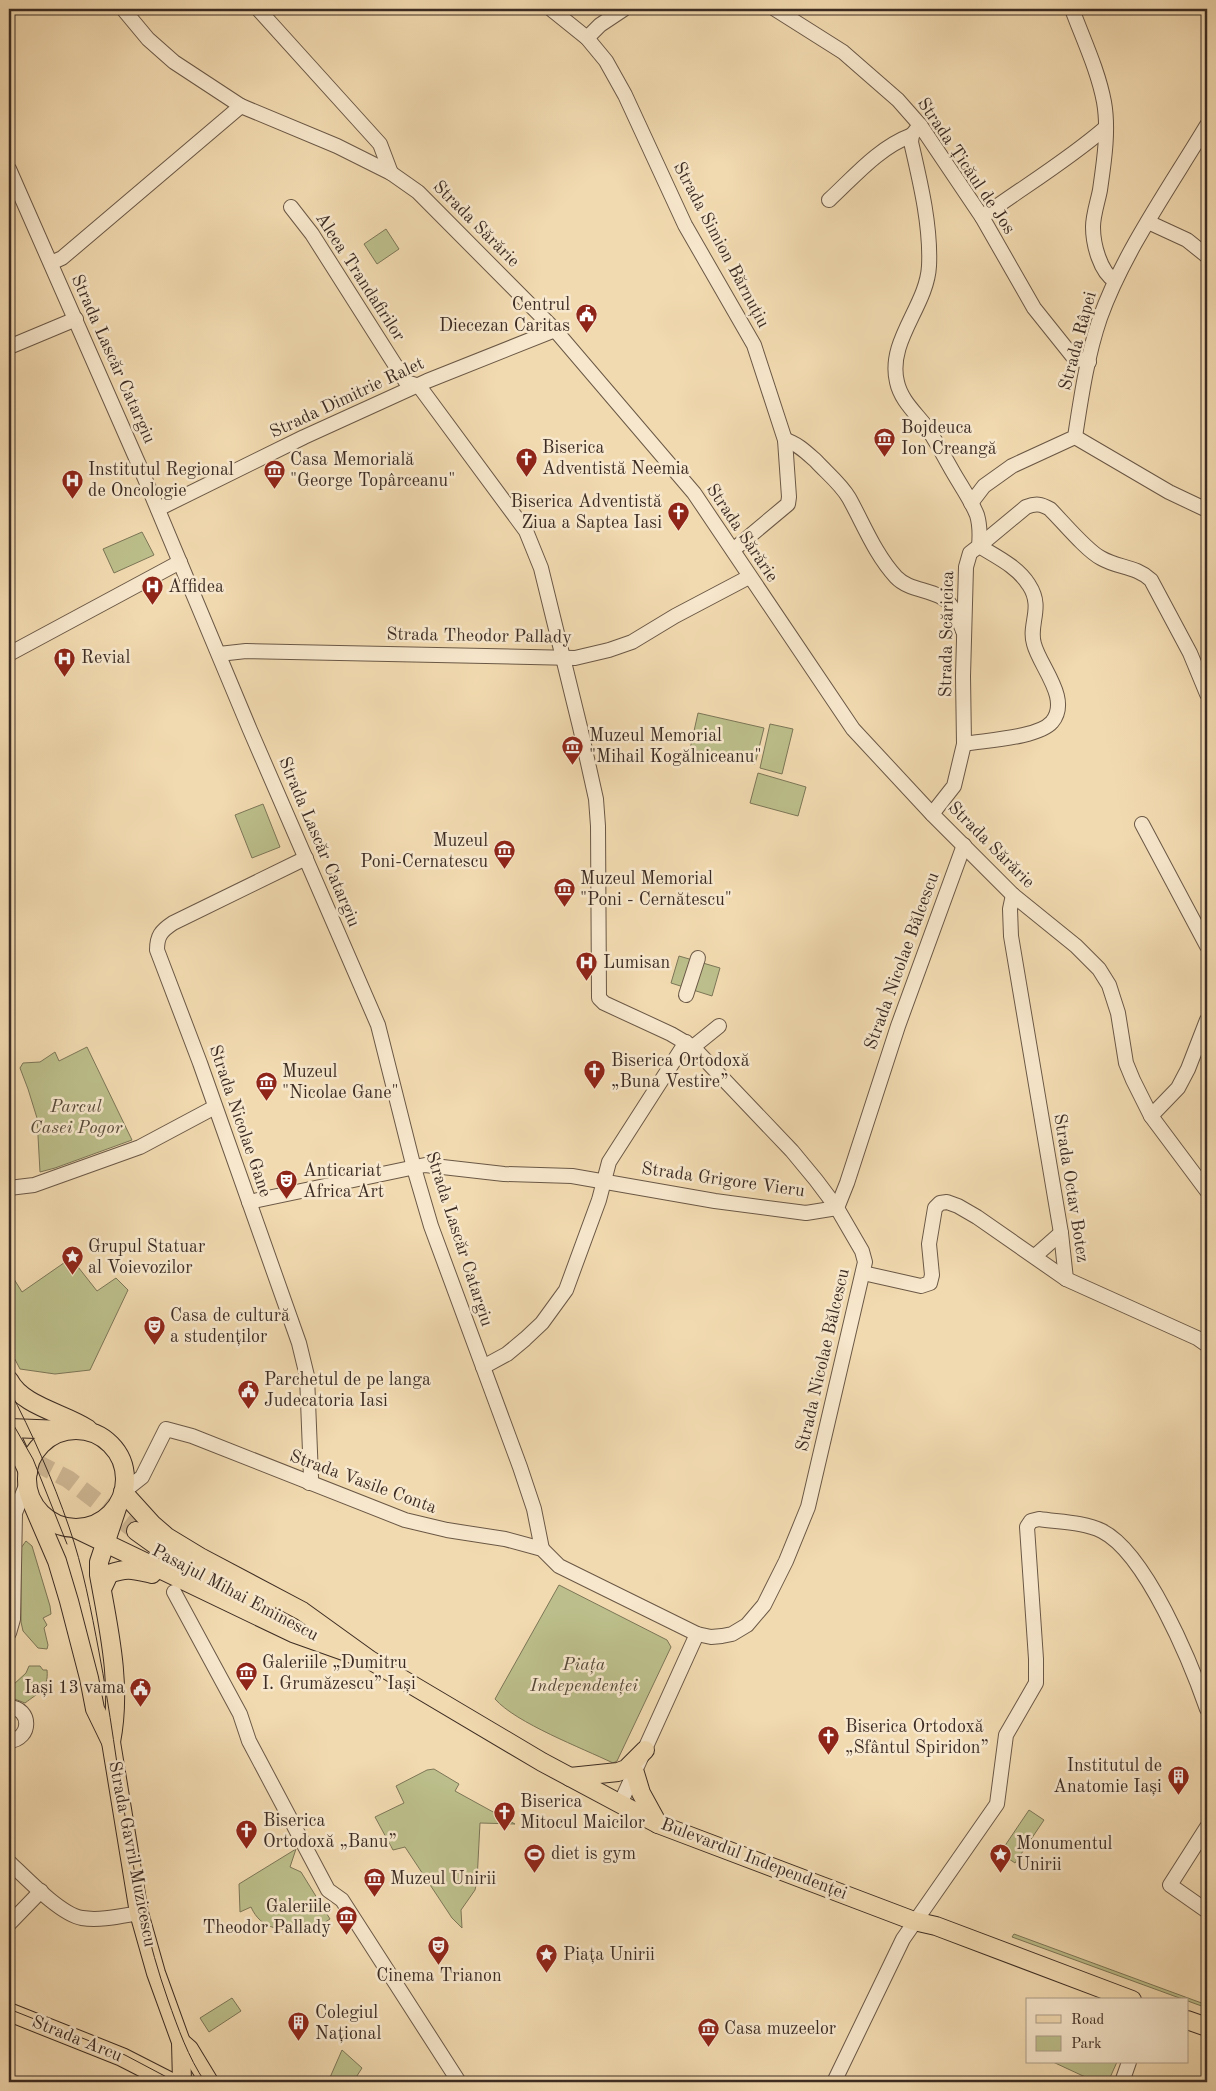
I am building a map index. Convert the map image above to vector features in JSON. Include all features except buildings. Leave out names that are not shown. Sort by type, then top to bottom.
[{"type":"main road","points":[[9,1380],[12,1386],[26,1399],[66,1416],[106,1440],[122,1462],[125,1480],[121,1496],[106,1516],[87,1526],[74,1528],[60,1526],[51,1521],[41,1514],[32,1503],[28,1478],[9,1430],[81,1430],[106,1440]]},
{"type":"main road","points":[[28,1478],[38,1449],[51,1437],[61,1432],[72,1430]]},
{"type":"main road","points":[[9,1466],[28,1478]]},
{"type":"main road","points":[[121,1496],[167,1537],[200,1557],[302,1611],[339,1644]]},
{"type":"main road","name":"Strada Gavril Muzicescu","points":[[111,1742],[116,1706],[113,1652],[99,1562],[121,1496]]},
{"type":"main road","name":"Strada Gavril Muzicescu","points":[[32,1503],[57,1561],[90,1678],[95,1709],[111,1742],[140,1913],[156,1973],[181,2046],[182,2082]]},
{"type":"main road","points":[[74,1528],[106,1543],[180,1587]]},
{"type":"main road","name":"Pasajul Mihai Eminescu","points":[[134,1534],[166,1558],[216,1586],[339,1644]]},
{"type":"main road","points":[[102,1589],[109,1574],[121,1569],[133,1569],[293,1633],[339,1644]]},
{"type":"main road","name":"Bulevardul Independenței","points":[[339,1644],[370,1660],[570,1777],[658,1824],[914,1922],[936,1926],[1127,1998]]},
{"type":"main road","points":[[570,1777],[618,1772],[626,1769],[645,1750]]},
{"type":"main road","points":[[635,1773],[641,1794],[658,1824]]},
{"type":"main road","name":"Strada Arcu","points":[[9,2012],[122,2057],[170,2082]]},
{"type":"main road","points":[[1188,2020],[1207,2027]]},
{"type":"main road","points":[[148,2069],[166,2067],[181,2046],[188,2049],[209,2082]]},
{"type":"street","name":"Strada Sărărie","points":[[122,9],[148,39],[174,62],[241,106],[337,146],[391,173],[418,192],[555,330],[694,494],[749,578],[853,729],[932,814],[1013,895],[1076,946],[1099,969],[1109,985],[1118,1013],[1126,1062],[1151,1116],[1207,1191]]},
{"type":"street","points":[[258,9],[380,144],[391,173]]},
{"type":"street","name":"Strada Simion Bărnuțiu","points":[[551,9],[587,38],[606,61],[625,94],[684,225],[754,345],[785,440],[789,497],[788,504],[732,550]]},
{"type":"street","points":[[587,38],[600,25],[624,9]]},
{"type":"street","name":"Strada Țicăul de Jos","points":[[775,9],[796,16],[843,52],[898,100],[916,130],[982,216],[1034,308],[1074,358],[1088,362]]},
{"type":"street","points":[[1072,9],[1104,103],[1106,128],[1101,182],[1093,226],[1095,244],[1107,276],[1115,281]]},
{"type":"street","points":[[51,263],[62,258],[241,106]]},
{"type":"street","name":"Strada Râpei","points":[[1075,437],[1088,362],[1100,319],[1115,281],[1148,222],[1207,125]]},
{"type":"street","points":[[982,216],[1041,175],[1077,153],[1106,128]]},
{"type":"street","points":[[829,200],[882,150],[916,130]]},
{"type":"street","points":[[916,130],[911,142],[922,189],[929,267],[918,305],[898,349],[897,381],[901,395],[928,430],[971,503],[977,516],[980,530],[979,546],[1018,570],[1031,587],[1035,598],[1036,614],[1032,636],[1034,646],[1055,691],[1058,706],[1057,713],[1052,722],[1037,731],[964,744]]},
{"type":"street","name":"Strada Lascăr Catargiu","points":[[9,170],[76,319],[250,730],[378,1025],[414,1168],[431,1226],[523,1475],[534,1509],[542,1549]]},
{"type":"street","name":"Aleea Trandafirilor","points":[[291,207],[312,234],[406,382],[419,386],[526,531],[541,568],[596,799],[600,998],[604,1003],[617,1010],[651,1024],[689,1045]]},
{"type":"street","points":[[1148,222],[1187,240],[1207,256]]},
{"type":"street","points":[[9,347],[76,319]]},
{"type":"street","name":"Strada Dimitrie Ralet","points":[[158,509],[304,437],[419,386],[555,330]]},
{"type":"street","points":[[971,503],[984,486],[1012,466],[1075,437],[1169,492],[1207,510]]},
{"type":"street","points":[[785,440],[791,441],[806,452],[836,482],[848,497],[869,539],[897,578],[916,589],[939,595],[952,606],[965,634]]},
{"type":"street","name":"Strada Scăricica","points":[[932,814],[954,786],[964,744],[963,676],[966,567],[970,553],[1026,507],[1042,504],[1050,509],[1099,558],[1133,568],[1151,580],[1194,660],[1207,694]]},
{"type":"street","points":[[9,654],[180,562]]},
{"type":"street","name":"Strada Theodor Pallady","points":[[219,654],[229,652],[273,652],[584,656],[632,642],[676,616],[749,578]]},
{"type":"street","points":[[1142,824],[1207,946]]},
{"type":"street","name":"Strada Nicolae Bălcescu","points":[[697,1634],[711,1637],[732,1634],[747,1625],[764,1606],[786,1562],[808,1507],[863,1273],[862,1251],[837,1208],[847,1183],[898,1026],[964,845]]},
{"type":"street","name":"Strada Nicolae Gane","points":[[306,858],[173,923],[161,931],[157,940],[157,950],[288,1307],[304,1359],[307,1376],[310,1438],[311,1477],[308,1484]]},
{"type":"street","name":"Strada Octav Botez","points":[[1013,895],[1010,909],[1011,936],[1061,1233],[1066,1279]]},
{"type":"street","points":[[686,995],[698,958]]},
{"type":"street","points":[[1151,1116],[1178,1088],[1188,1069],[1207,1020]]},
{"type":"street","points":[[483,1367],[507,1354],[525,1339],[542,1323],[566,1290],[599,1200],[609,1162],[689,1045],[718,1026]]},
{"type":"street","points":[[689,1045],[792,1151],[837,1208]]},
{"type":"street","points":[[9,1188],[34,1184],[140,1147],[215,1108]]},
{"type":"street","name":"Strada Grigore Vieru","points":[[248,1202],[425,1165],[504,1174],[572,1176],[715,1201],[806,1213],[837,1208]]},
{"type":"street","name":"Strada Octav Botez","points":[[863,1273],[921,1286],[930,1283],[932,1275],[929,1244],[935,1208],[940,1203],[947,1202],[977,1217],[1066,1279]]},
{"type":"street","points":[[1035,1256],[1061,1233]]},
{"type":"street","points":[[1066,1279],[1198,1338],[1207,1345]]},
{"type":"street","name":"Strada Vasile Conta","points":[[121,1496],[142,1477],[166,1430],[192,1436],[308,1484],[405,1520],[447,1530],[505,1539],[542,1549],[559,1566],[697,1634]]},
{"type":"street","points":[[9,1633],[13,1619],[15,1513],[28,1478]]},
{"type":"street","points":[[834,2082],[903,1939],[997,1804],[1006,1735],[1036,1683],[1036,1659],[1028,1567],[1027,1527],[1031,1521],[1039,1519],[1087,1526],[1101,1530],[1116,1539],[1145,1576],[1166,1613],[1184,1647],[1207,1709]]},
{"type":"street","points":[[180,1587],[240,1714],[249,1741],[328,1890],[342,1900],[458,2082]]},
{"type":"street","points":[[620,1804],[697,1634]]},
{"type":"street","points":[[9,1707],[22,1712],[27,1722],[21,1737],[9,1741]]},
{"type":"street","points":[[1207,1827],[1170,1885],[1207,1910]]},
{"type":"street","points":[[9,1862],[67,1913],[81,1918],[99,1919],[140,1913]]},
{"type":"street","points":[[9,1924],[41,1891]]},
{"type":"street","points":[[1122,2082],[1128,2064]]},
{"type":"green space","points":[[386,229],[399,249],[377,264],[364,244]]},
{"type":"green space","points":[[142,532],[154,555],[114,573],[103,549]]},
{"type":"green space","points":[[698,713],[764,728],[755,764],[690,749]]},
{"type":"green space","points":[[770,724],[793,729],[782,774],[760,768]]},
{"type":"green space","points":[[758,773],[806,787],[798,816],[750,803]]},
{"type":"green space","points":[[263,804],[280,847],[252,858],[235,815]]},
{"type":"green space","points":[[679,956],[720,968],[712,996],[671,983]]},
{"type":"green space","name":"Parcul Casei Pogor","points":[[87,1047],[132,1140],[40,1172],[37,1118],[20,1068],[23,1063],[40,1062],[55,1052],[59,1061]]},
{"type":"green space","points":[[71,1258],[97,1291],[116,1278],[128,1290],[90,1370],[55,1374],[20,1369],[9,1348],[9,1271],[22,1292]]},
{"type":"green space","points":[[26,1541],[32,1546],[50,1606],[51,1614],[43,1618],[47,1625],[44,1628],[48,1645],[47,1649],[38,1648],[23,1631],[21,1622],[21,1548]]},
{"type":"green space","name":"Piața Independenței","points":[[559,1585],[667,1640],[671,1647],[617,1761],[613,1763],[533,1726],[505,1708],[495,1699]]},
{"type":"green space","points":[[29,1666],[40,1666],[43,1670],[47,1670],[47,1676],[42,1690],[25,1703],[12,1698],[13,1685],[26,1673]]},
{"type":"green space","points":[[434,1769],[459,1784],[455,1791],[515,1824],[480,1823],[477,1881],[475,1890],[461,1910],[462,1928],[452,1918],[405,1847],[393,1850],[375,1817],[404,1803],[396,1786],[427,1770]]},
{"type":"green space","points":[[1029,1810],[1044,1820],[1015,1863],[1000,1853]]},
{"type":"green space","points":[[296,1849],[290,1867],[301,1872],[330,1919],[310,1932],[308,1928],[304,1927],[296,1929],[273,1928],[261,1921],[251,1907],[240,1912],[239,1884]]},
{"type":"green space","points":[[1014,1934],[1188,1998],[1180,1998],[1012,1937]]},
{"type":"green space","points":[[232,1998],[241,2011],[209,2032],[200,2018]]},
{"type":"green space","points":[[1188,1998],[1207,2005],[1207,2008],[1188,2001]]},
{"type":"green space","points":[[342,2050],[362,2068],[353,2082],[328,2082]]},
{"type":"green space","points":[[1057,2064],[1116,2064],[1108,2082],[1096,2082]]},
{"type":"tunnel","points":[[11,1450],[68,1479],[136,1531]]},
{"type":"tram line","points":[[9,1389],[49,1474],[74,1542],[90,1605],[99,1652],[134,1871],[143,1914],[168,2000],[188,2052],[205,2082]]},
{"type":"tram line","points":[[9,1417],[33,1459],[67,1544]]},
{"type":"tram line","points":[[9,2009],[125,2055],[176,2082]]},
{"type":"place","name":"Centrul Diecezan Caritas","points":[[586,334]]},
{"type":"place","name":"Bojdeuca Ion Creangă","points":[[885,457]]},
{"type":"place","name":"Biserica Adventistă Neemia","points":[[526,477]]},
{"type":"place","name":"Casa Memorială \"George Topârceanu\"","points":[[274,489]]},
{"type":"place","name":"Institutul Regional de Oncologie","points":[[72,499]]},
{"type":"place","name":"Biserica Adventistă Ziua a Saptea Iasi","points":[[678,531]]},
{"type":"place","name":"Affidea","points":[[152,606]]},
{"type":"place","name":"Revial","points":[[65,677]]},
{"type":"place","name":"Muzeul Memorial \"Mihail Kogălniceanu\"","points":[[573,765]]},
{"type":"place","name":"Muzeul Poni-Cernatescu","points":[[504,870]]},
{"type":"place","name":"Muzeul Memorial \"Poni - Cernătescu\"","points":[[564,908]]},
{"type":"place","name":"Lumisan","points":[[587,982]]},
{"type":"place","name":"Biserica Ortodoxă „Buna Vestire”","points":[[595,1090]]},
{"type":"place","name":"Muzeul \"Nicolae Gane\"","points":[[266,1101]]},
{"type":"place","name":"Anticariat Africa Art","points":[[287,1200]]},
{"type":"place","name":"Grupul Statuar al Voievozilor","points":[[72,1276]]},
{"type":"place","name":"Casa de cultură a studenților","points":[[154,1345]]},
{"type":"place","name":"Parchetul de pe langa Judecatoria Iasi","points":[[248,1409]]},
{"type":"place","name":"Galeriile „Dumitru I. Grumăzescu” Iași","points":[[246,1692]]},
{"type":"place","name":"Iași 13 vama","points":[[141,1707]]},
{"type":"place","name":"Biserica Ortodoxă „Sfântul Spiridon”","points":[[829,1756]]},
{"type":"place","name":"Institutul de Anatomie Iași","points":[[1178,1795]]},
{"type":"place","name":"Biserica Mitocul Maicilor","points":[[504,1831]]},
{"type":"place","name":"Biserica Ortodoxă „Banu”","points":[[247,1850]]},
{"type":"place","name":"diet is gym","points":[[535,1873]]},
{"type":"place","name":"Monumentul Unirii","points":[[1000,1873]]},
{"type":"place","name":"Muzeul Unirii","points":[[374,1898]]},
{"type":"place","name":"Galeriile Theodor Pallady","points":[[347,1936]]},
{"type":"place","name":"Cinema Trianon","points":[[439,1965]]},
{"type":"place","name":"Piața Unirii","points":[[547,1974]]},
{"type":"place","name":"Colegiul Național","points":[[299,2042]]},
{"type":"place","name":"Casa muzeelor","points":[[708,2048]]}]
